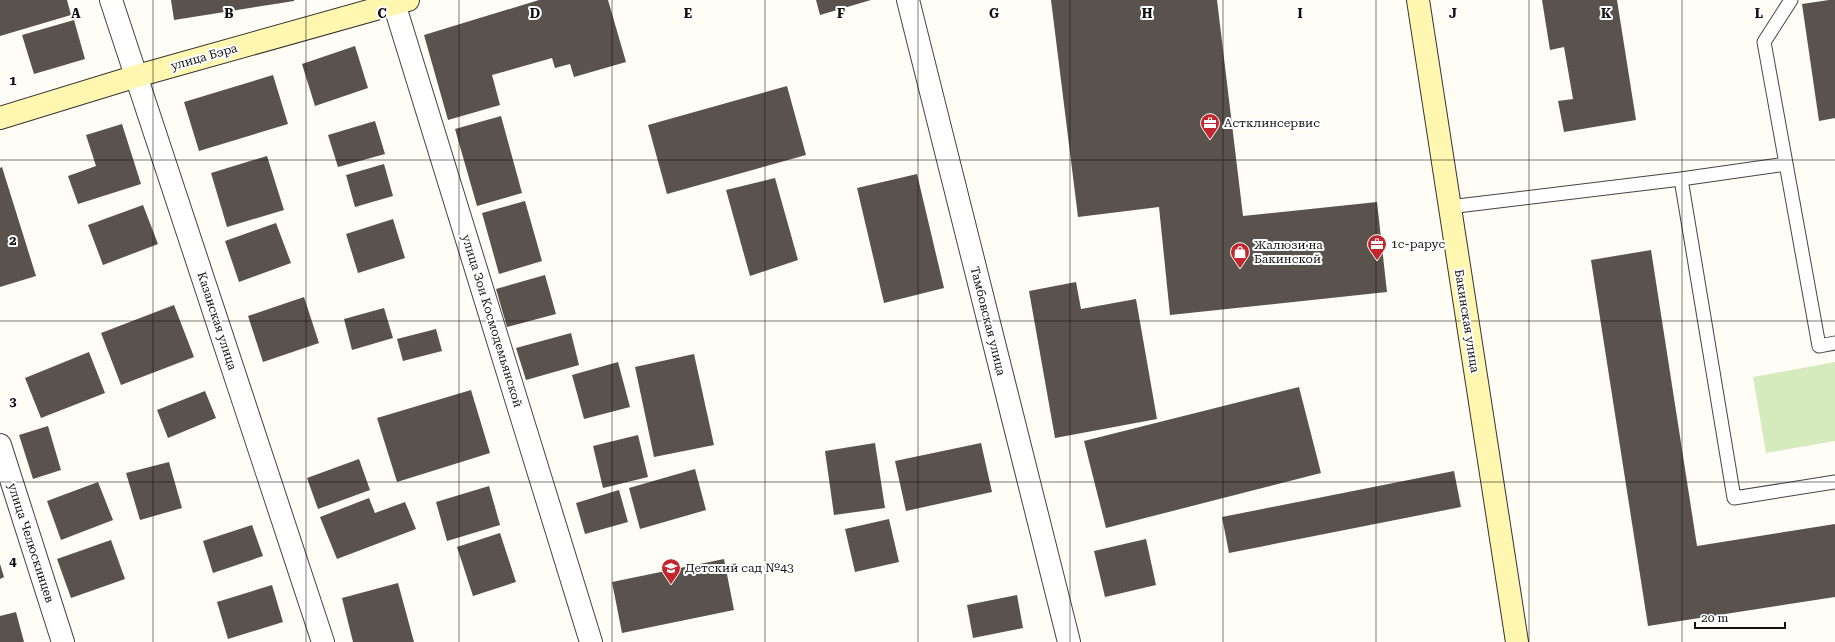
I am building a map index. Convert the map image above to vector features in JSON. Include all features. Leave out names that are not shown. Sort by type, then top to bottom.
[{"type":"main road","name":"Бакинская улица","points":[[1418,0],[1517,642]]},
{"type":"main road","name":"улица Бэра","points":[[0,118],[137,76],[399,1]]},
{"type":"street","name":"Казанская улица","points":[[112,0],[323,642]]},
{"type":"street","name":"Тамбовская улица","points":[[908,0],[1068,642]]},
{"type":"street","name":"улица Зои Космодемьянской","points":[[399,1],[591,642]]},
{"type":"street","name":"улица Челюскинцев","points":[[0,445],[63,642]]},
{"type":"lane","points":[[1791,0],[1764,42],[1819,346],[1835,343]]},
{"type":"lane","points":[[1449,206],[1681,179],[1786,164]]},
{"type":"lane","points":[[1681,179],[1734,498],[1835,482]]},
{"type":"green space","points":[[1835,362],[1835,441],[1766,453],[1753,377]]},
{"type":"building","points":[[0,0],[67,0],[71,15],[0,36]]},
{"type":"building","points":[[171,0],[294,0],[294,1],[174,20]]},
{"type":"building","points":[[539,0],[608,0],[626,62],[574,77],[570,64],[555,68],[552,58],[492,75],[500,105],[448,120],[424,35]]},
{"type":"building","points":[[816,0],[871,0],[820,15]]},
{"type":"building","points":[[1051,0],[1217,0],[1243,216],[1377,202],[1387,292],[1170,315],[1159,207],[1078,217]]},
{"type":"building","points":[[1542,0],[1617,0],[1636,120],[1564,132],[1558,101],[1573,99],[1564,47],[1550,50]]},
{"type":"building","points":[[1835,0],[1835,118],[1819,121],[1802,4]]},
{"type":"building","points":[[74,20],[85,59],[34,74],[22,35]]},
{"type":"building","points":[[355,46],[368,88],[315,106],[302,64]]},
{"type":"building","points":[[273,75],[288,124],[199,151],[184,102]]},
{"type":"building","points":[[787,86],[806,155],[667,194],[648,125]]},
{"type":"building","points":[[501,116],[522,193],[477,206],[455,129]]},
{"type":"building","points":[[375,121],[385,154],[338,167],[328,135]]},
{"type":"building","points":[[122,124],[141,184],[78,204],[68,176],[96,166],[86,135]]},
{"type":"building","points":[[267,156],[284,210],[227,227],[211,173]]},
{"type":"building","points":[[384,164],[393,196],[355,207],[346,175]]},
{"type":"building","points":[[2,167],[36,276],[0,287],[0,168]]},
{"type":"building","points":[[917,174],[944,288],[884,303],[857,188]]},
{"type":"building","points":[[775,178],[798,260],[750,276],[726,190]]},
{"type":"building","points":[[525,201],[542,261],[499,274],[482,213]]},
{"type":"building","points":[[143,205],[158,244],[103,265],[88,225]]},
{"type":"building","points":[[393,219],[405,258],[358,273],[346,234]]},
{"type":"building","points":[[276,223],[291,263],[239,282],[225,241]]},
{"type":"building","points":[[1651,250],[1697,546],[1835,524],[1835,597],[1648,626],[1591,260]]},
{"type":"building","points":[[545,275],[556,314],[507,327],[496,289]]},
{"type":"building","points":[[1076,282],[1081,309],[1136,299],[1157,419],[1055,438],[1029,291]]},
{"type":"building","points":[[304,297],[319,343],[263,362],[248,316]]},
{"type":"building","points":[[174,305],[194,357],[121,385],[101,333]]},
{"type":"building","points":[[384,308],[393,338],[352,350],[344,319]]},
{"type":"building","points":[[436,329],[442,351],[403,361],[397,339]]},
{"type":"building","points":[[571,333],[579,365],[526,380],[516,348]]},
{"type":"building","points":[[89,352],[105,393],[41,418],[25,378]]},
{"type":"building","points":[[694,354],[714,445],[654,457],[635,367]]},
{"type":"building","points":[[618,362],[630,407],[584,419],[572,375]]},
{"type":"building","points":[[1299,387],[1321,473],[1106,528],[1084,441]]},
{"type":"building","points":[[471,390],[490,453],[397,482],[377,418]]},
{"type":"building","points":[[205,391],[216,418],[168,438],[157,410]]},
{"type":"building","points":[[48,426],[61,470],[33,479],[19,435]]},
{"type":"building","points":[[638,435],[648,477],[603,488],[593,446]]},
{"type":"building","points":[[875,443],[885,508],[834,515],[825,451]]},
{"type":"building","points":[[981,443],[992,492],[906,511],[895,461]]},
{"type":"building","points":[[359,459],[370,490],[318,509],[307,478]]},
{"type":"building","points":[[169,462],[182,508],[140,520],[126,473]]},
{"type":"building","points":[[695,469],[706,510],[640,529],[629,488]]},
{"type":"building","points":[[1454,471],[1461,507],[1229,553],[1222,517]]},
{"type":"building","points":[[98,482],[113,520],[61,540],[47,501]]},
{"type":"building","points":[[489,486],[500,525],[447,541],[436,502]]},
{"type":"building","points":[[619,490],[628,522],[585,534],[576,503]]},
{"type":"building","points":[[369,498],[375,513],[405,502],[416,529],[337,559],[320,517]]},
{"type":"building","points":[[889,519],[899,562],[855,572],[845,529]]},
{"type":"building","points":[[252,525],[263,556],[213,573],[203,541]]},
{"type":"building","points":[[500,533],[516,582],[473,596],[457,547]]},
{"type":"building","points":[[1146,539],[1156,585],[1105,597],[1094,551]]},
{"type":"building","points":[[111,540],[125,579],[71,598],[57,559]]},
{"type":"building","points":[[724,559],[734,610],[622,633],[612,582]]},
{"type":"building","points":[[0,564],[4,577],[0,579]]},
{"type":"building","points":[[398,583],[414,642],[353,642],[342,598]]},
{"type":"building","points":[[272,585],[283,622],[228,639],[217,602]]},
{"type":"building","points":[[1017,595],[1023,628],[973,638],[967,605]]},
{"type":"building","points":[[16,612],[24,642],[0,642],[0,616]]},
{"type":"place","name":"Астклинсервис","points":[[1210,140]]},
{"type":"place","name":"1с-рарус","points":[[1377,261]]},
{"type":"place","name":"Жалюзи на Бакинской","points":[[1240,269]]},
{"type":"place","name":"Детский сад №43","points":[[671,585]]}]
